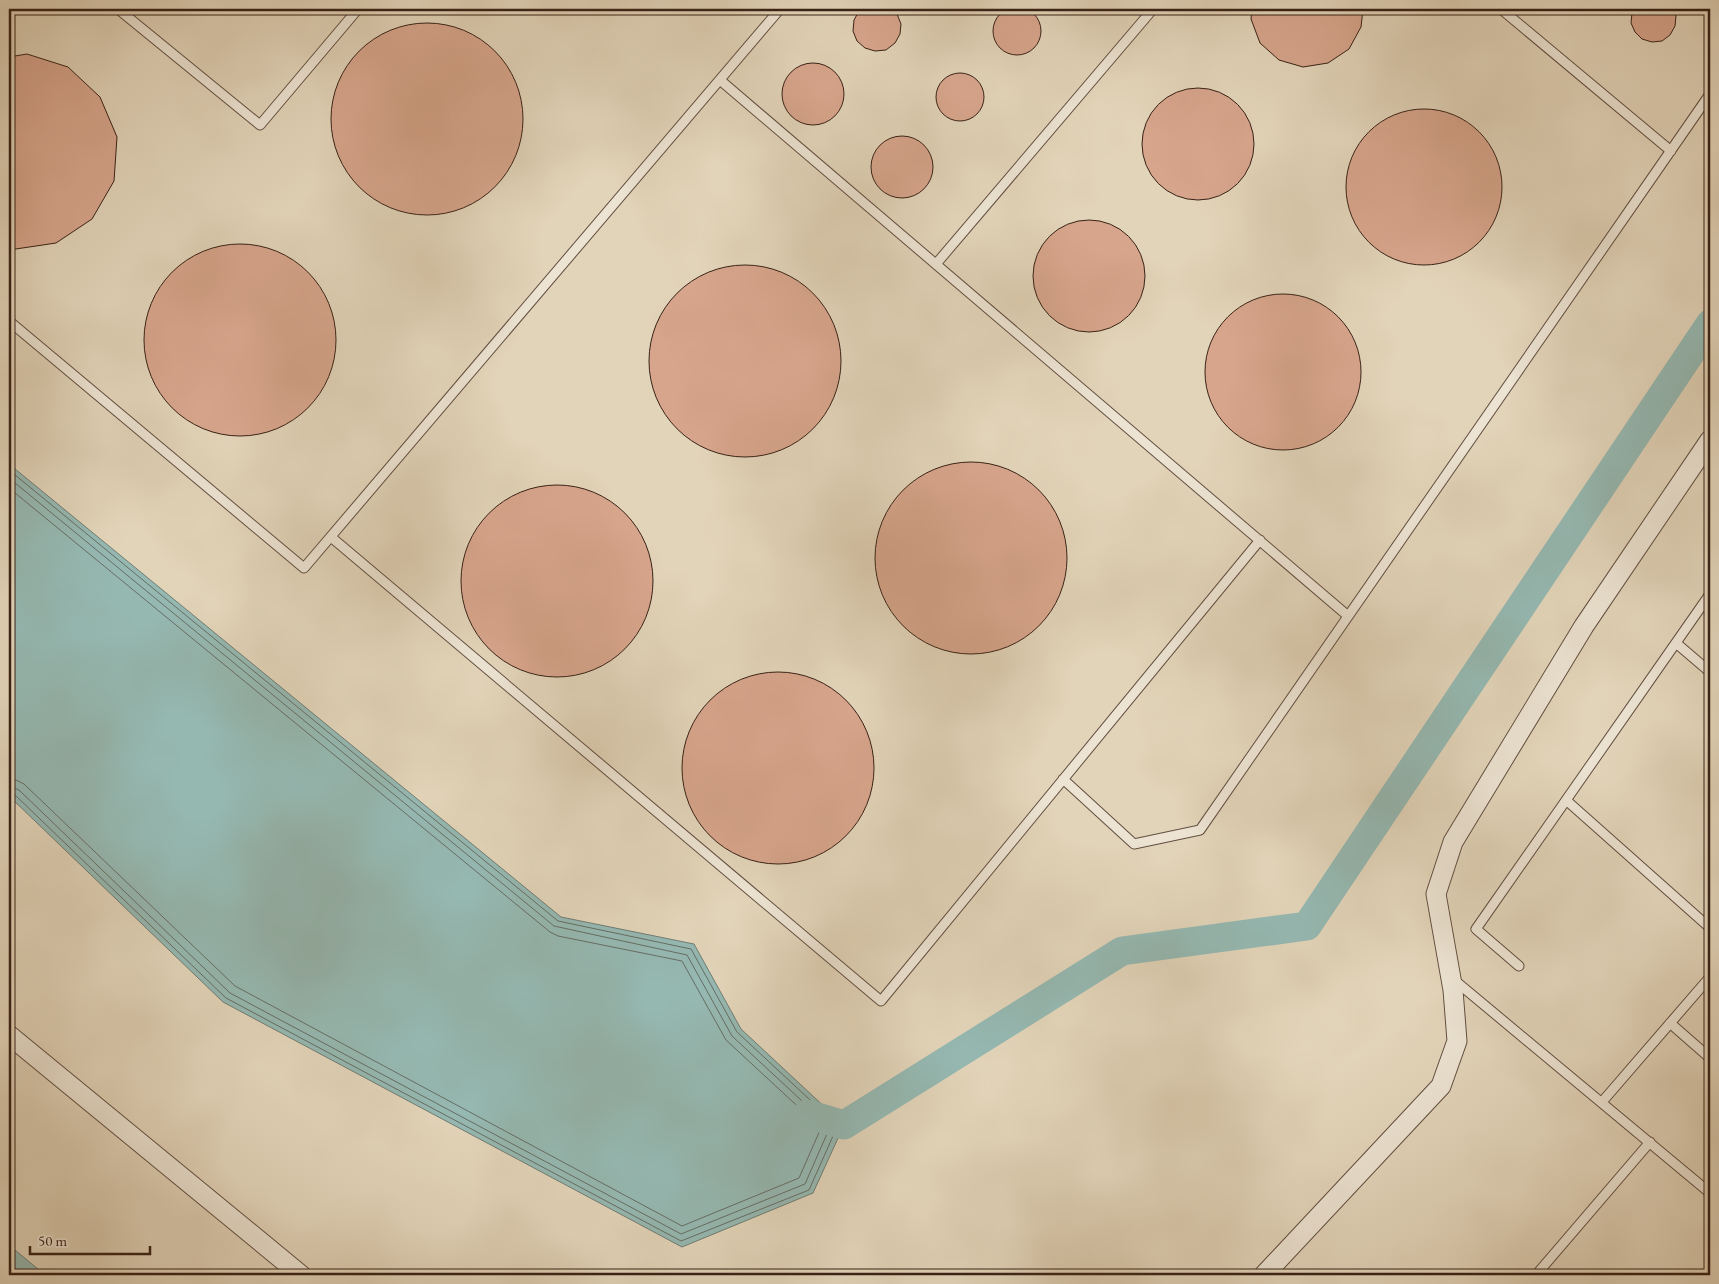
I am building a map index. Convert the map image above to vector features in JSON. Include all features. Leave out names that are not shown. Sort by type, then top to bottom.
[{"type":"street","points":[[1264,1275],[1441,1086],[1456,1041],[1451,977],[1436,894],[1453,842],[1584,626],[1710,440]]},
{"type":"street","points":[[9,1035],[301,1275]]},
{"type":"lane","points":[[118,9],[260,125],[358,9]]},
{"type":"lane","points":[[9,321],[304,568],[780,9]]},
{"type":"lane","points":[[936,264],[1152,9]]},
{"type":"lane","points":[[1501,9],[1671,150]]},
{"type":"lane","points":[[720,80],[1348,616]]},
{"type":"lane","points":[[1063,779],[1134,844],[1200,830],[1710,94]]},
{"type":"lane","points":[[331,537],[881,1001],[1260,540]]},
{"type":"lane","points":[[1519,966],[1476,929],[1710,594]]},
{"type":"lane","points":[[1676,643],[1710,672]]},
{"type":"lane","points":[[1566,800],[1710,928]]},
{"type":"lane","points":[[1451,977],[1710,1193]]},
{"type":"lane","points":[[1602,1102],[1710,977]]},
{"type":"lane","points":[[1670,1024],[1710,1058]]},
{"type":"lane","points":[[1536,1275],[1650,1142]]},
{"type":"water","points":[[9,464],[561,917],[694,944],[741,1029],[844,1125],[813,1193],[682,1247],[223,1002],[9,796]]},
{"type":"water","points":[[9,1245],[45,1275],[9,1275]]},
{"type":"building","points":[[1017,7],[1026,9],[1034,14],[1039,22],[1041,31],[1039,40],[1034,48],[1026,53],[1017,55],[1008,53],[1000,48],[995,40],[993,31],[995,22],[1000,14],[1008,9]]},
{"type":"building","points":[[863,9],[891,9],[897,14],[901,24],[900,34],[895,43],[886,50],[875,51],[865,48],[857,41],[853,31],[854,20],[859,11]]},
{"type":"building","points":[[1252,9],[1363,9],[1361,27],[1349,49],[1328,63],[1303,67],[1279,60],[1260,43],[1251,19]]},
{"type":"building","points":[[1634,9],[1673,9],[1676,16],[1675,26],[1670,35],[1662,41],[1652,42],[1642,39],[1635,32],[1631,23]]},
{"type":"building","points":[[436,23],[446,24],[472,34],[488,44],[502,58],[516,82],[522,100],[522,138],[516,156],[502,180],[488,194],[464,208],[446,214],[418,215],[408,214],[382,204],[366,194],[352,180],[338,156],[332,138],[331,110],[332,100],[342,74],[352,58],[366,44],[390,30],[408,24]]},
{"type":"building","points":[[27,54],[68,67],[100,97],[117,137],[114,181],[92,219],[56,243],[9,250],[9,57]]},
{"type":"building","points":[[813,63],[830,68],[835,72],[839,77],[844,94],[839,111],[835,116],[830,120],[813,125],[796,120],[791,116],[787,111],[782,94],[787,77],[791,72],[796,68]]},
{"type":"building","points":[[960,73],[969,75],[977,80],[982,88],[984,97],[982,106],[977,114],[969,119],[960,121],[951,119],[943,114],[938,106],[936,97],[938,88],[943,80],[951,75]]},
{"type":"building","points":[[1198,88],[1209,89],[1219,93],[1237,105],[1249,123],[1253,133],[1253,155],[1249,165],[1237,183],[1219,195],[1209,199],[1198,200],[1187,199],[1177,195],[1159,183],[1147,165],[1143,155],[1142,144],[1143,133],[1147,123],[1159,105],[1177,93],[1187,89]]},
{"type":"building","points":[[1416,109],[1432,109],[1447,112],[1461,118],[1484,137],[1493,150],[1499,164],[1502,187],[1501,202],[1493,224],[1474,247],[1461,256],[1447,262],[1432,265],[1416,265],[1401,262],[1387,256],[1364,237],[1355,224],[1349,210],[1346,195],[1346,179],[1349,164],[1355,150],[1374,127],[1387,118],[1401,112]]},
{"type":"building","points":[[902,136],[919,141],[924,145],[928,150],[933,167],[928,184],[924,189],[919,193],[902,198],[885,193],[880,189],[876,184],[871,167],[876,150],[880,145],[885,141]]},
{"type":"building","points":[[1089,220],[1100,221],[1110,225],[1128,237],[1140,255],[1144,265],[1144,287],[1140,297],[1128,315],[1110,327],[1100,331],[1089,332],[1078,331],[1068,327],[1050,315],[1038,297],[1034,287],[1033,276],[1034,265],[1038,255],[1050,237],[1068,225],[1078,221]]},
{"type":"building","points":[[249,244],[259,245],[285,255],[301,265],[315,279],[329,303],[335,321],[335,359],[329,377],[315,401],[301,415],[277,429],[259,435],[231,436],[221,435],[195,425],[179,415],[165,401],[151,377],[145,359],[144,331],[145,321],[155,295],[165,279],[179,265],[203,251],[221,245]]},
{"type":"building","points":[[754,265],[764,266],[790,276],[806,286],[820,300],[834,324],[840,342],[840,380],[834,398],[820,422],[806,436],[782,450],[764,456],[736,457],[726,456],[700,446],[684,436],[670,422],[656,398],[650,380],[649,352],[650,342],[660,316],[670,300],[684,286],[708,272],[726,266]]},
{"type":"building","points":[[1275,294],[1291,294],[1306,297],[1320,303],[1343,322],[1352,335],[1358,349],[1361,372],[1360,387],[1352,409],[1333,432],[1320,441],[1306,447],[1291,450],[1275,450],[1260,447],[1246,441],[1223,422],[1214,409],[1208,395],[1205,380],[1205,364],[1208,349],[1214,335],[1233,312],[1246,303],[1260,297]]},
{"type":"building","points":[[980,462],[990,463],[1016,473],[1032,483],[1046,497],[1060,521],[1066,539],[1066,577],[1060,595],[1046,619],[1032,633],[1008,647],[990,653],[962,654],[952,653],[926,643],[910,633],[896,619],[882,595],[876,577],[875,549],[876,539],[886,513],[896,497],[910,483],[934,469],[952,463]]},
{"type":"building","points":[[566,485],[576,486],[602,496],[618,506],[632,520],[646,544],[652,562],[652,600],[646,618],[632,642],[618,656],[594,670],[576,676],[548,677],[538,676],[512,666],[496,656],[482,642],[468,618],[462,600],[461,572],[462,562],[472,536],[482,520],[496,506],[520,492],[538,486]]},
{"type":"building","points":[[787,672],[797,673],[823,683],[839,693],[853,707],[867,731],[873,749],[873,787],[867,805],[853,829],[839,843],[815,857],[797,863],[769,864],[759,863],[733,853],[717,843],[703,829],[689,805],[683,787],[682,759],[683,749],[693,723],[703,707],[717,693],[741,679],[759,673]]},
{"type":"waterway","points":[[807,1114],[844,1125],[1122,951],[1307,926],[1710,324]]}]
